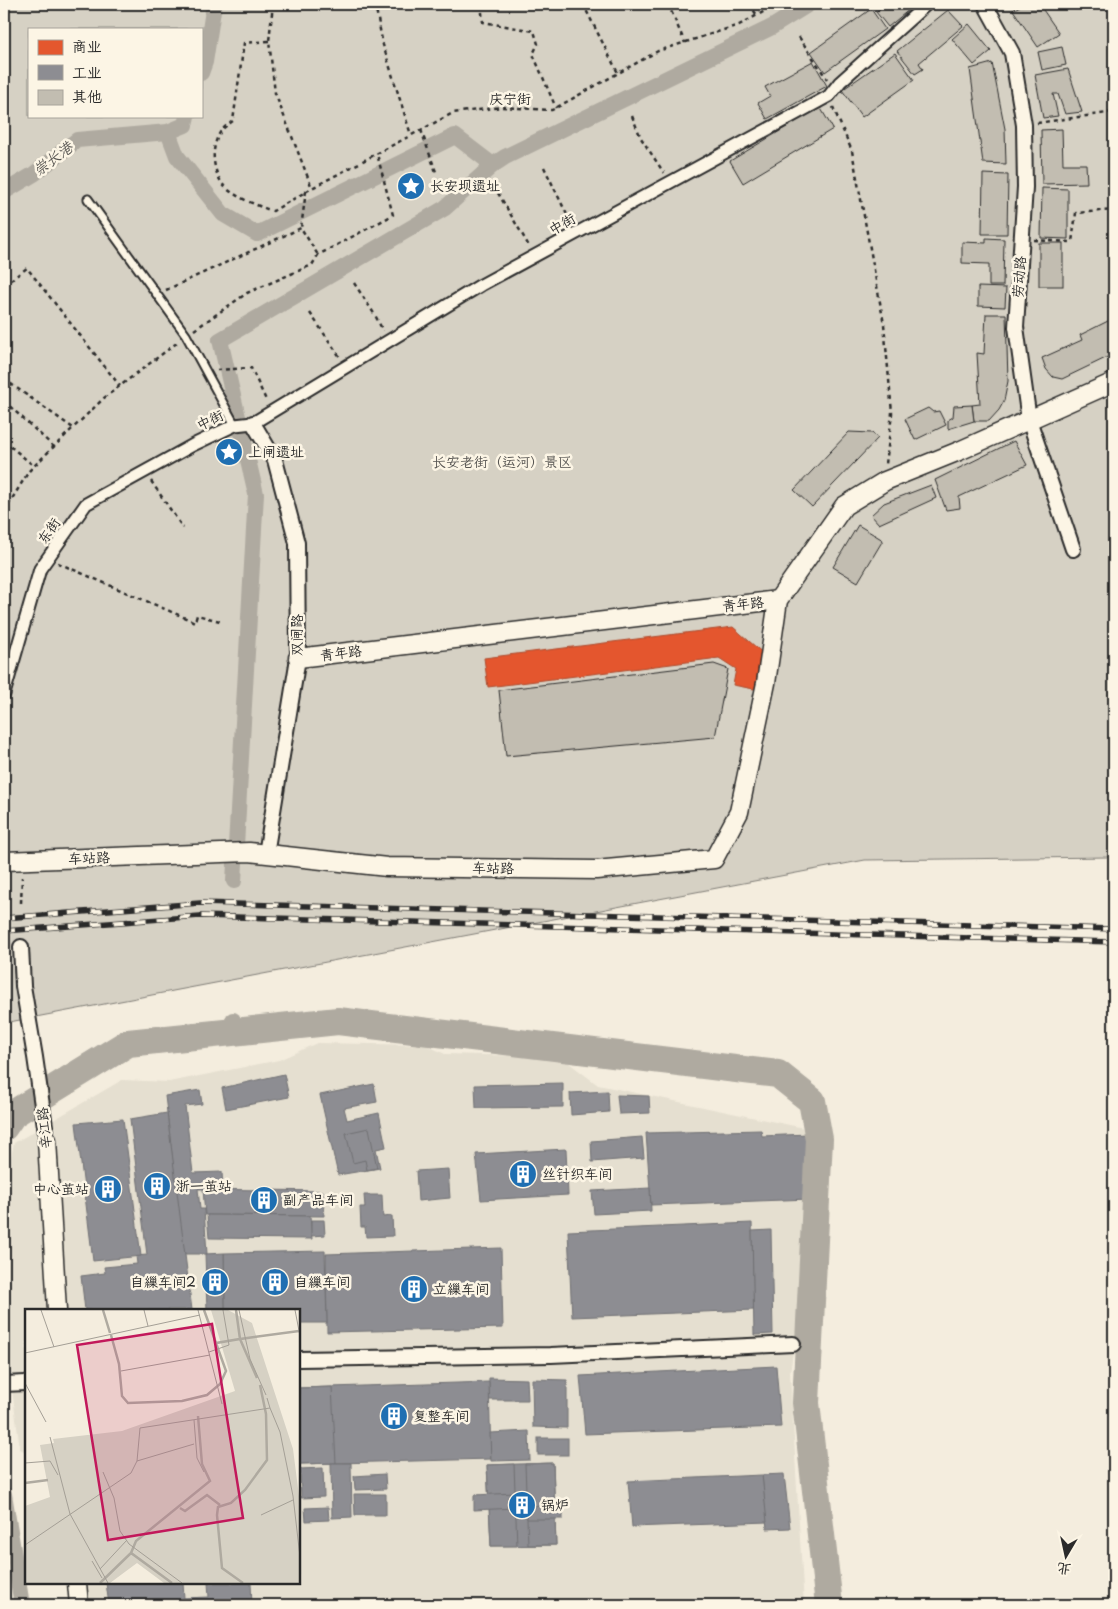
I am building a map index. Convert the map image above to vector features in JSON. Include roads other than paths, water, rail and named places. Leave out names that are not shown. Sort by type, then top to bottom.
[{"type":"street","name":"中街","points":[[193,445],[236,425],[252,423],[272,412],[481,285],[831,93],[840,82],[927,4]]},
{"type":"street","name":"劳动路","points":[[985,4],[1012,53],[1024,125],[1025,187],[1016,327],[1029,420],[1073,550]]},
{"type":"street","name":"青年路","points":[[298,658],[778,600],[844,506],[885,481],[959,451],[1114,382]]},
{"type":"street","name":"双闸路","points":[[252,423],[275,460],[297,543],[298,658],[258,853]]},
{"type":"street","name":"东街","points":[[4,694],[40,570],[86,504],[193,445]]},
{"type":"street","name":"车站路","points":[[4,861],[258,853],[387,867],[596,870],[714,859],[739,812],[766,683],[778,600]]},
{"type":"street","name":"辛江路","points":[[20,947],[23,986],[36,1057],[47,1140],[56,1309]]},
{"type":"street","points":[[300,1359],[551,1355],[793,1344]]},
{"type":"street","points":[[77,1584],[79,1605]]},
{"type":"lane","points":[[88,199],[186,336],[236,425]]},
{"type":"waterway","name":"崇长港","points":[[202,70],[214,4]]},
{"type":"waterway","points":[[234,881],[256,494],[220,340],[445,208],[493,165],[505,157],[772,27],[809,4]]},
{"type":"waterway","name":"崇长港","points":[[4,192],[34,174],[77,140],[168,132],[185,125],[187,118]]},
{"type":"waterway","points":[[168,132],[177,156],[223,214],[257,234],[455,136],[493,165]]},
{"type":"waterway","points":[[233,1020],[233,1032]]},
{"type":"waterway","points":[[4,1127],[13,1114],[128,1043],[338,1021],[778,1074],[812,1101],[819,1139],[806,1403],[829,1605]]},
{"type":"waterway","name":"崇长港","points":[[4,1494],[22,1605]]},
{"type":"railway","points":[[4,918],[200,903],[1114,929]]},
{"type":"railway","points":[[4,931],[200,916],[1114,942]]},
{"type":"place","name":"长安坝遗址","points":[[411,186]]},
{"type":"place","name":"上闸遗址","points":[[229,452]]},
{"type":"place","name":"丝针织车间","points":[[523,1174]]},
{"type":"place","name":"浙一茧站","points":[[157,1186]]},
{"type":"place","name":"中心茧站","points":[[108,1189]]},
{"type":"place","name":"副产品车间","points":[[264,1200]]},
{"type":"place","name":"自繅车间2","points":[[215,1282]]},
{"type":"place","name":"自繅车间","points":[[275,1282]]},
{"type":"place","name":"立繅车间","points":[[414,1289]]},
{"type":"place","name":"复整车间","points":[[394,1416]]},
{"type":"place","name":"锅炉","points":[[522,1505]]},
{"type":"park label","name":"长安老街（运河）景区","points":[[502,462]]}]
